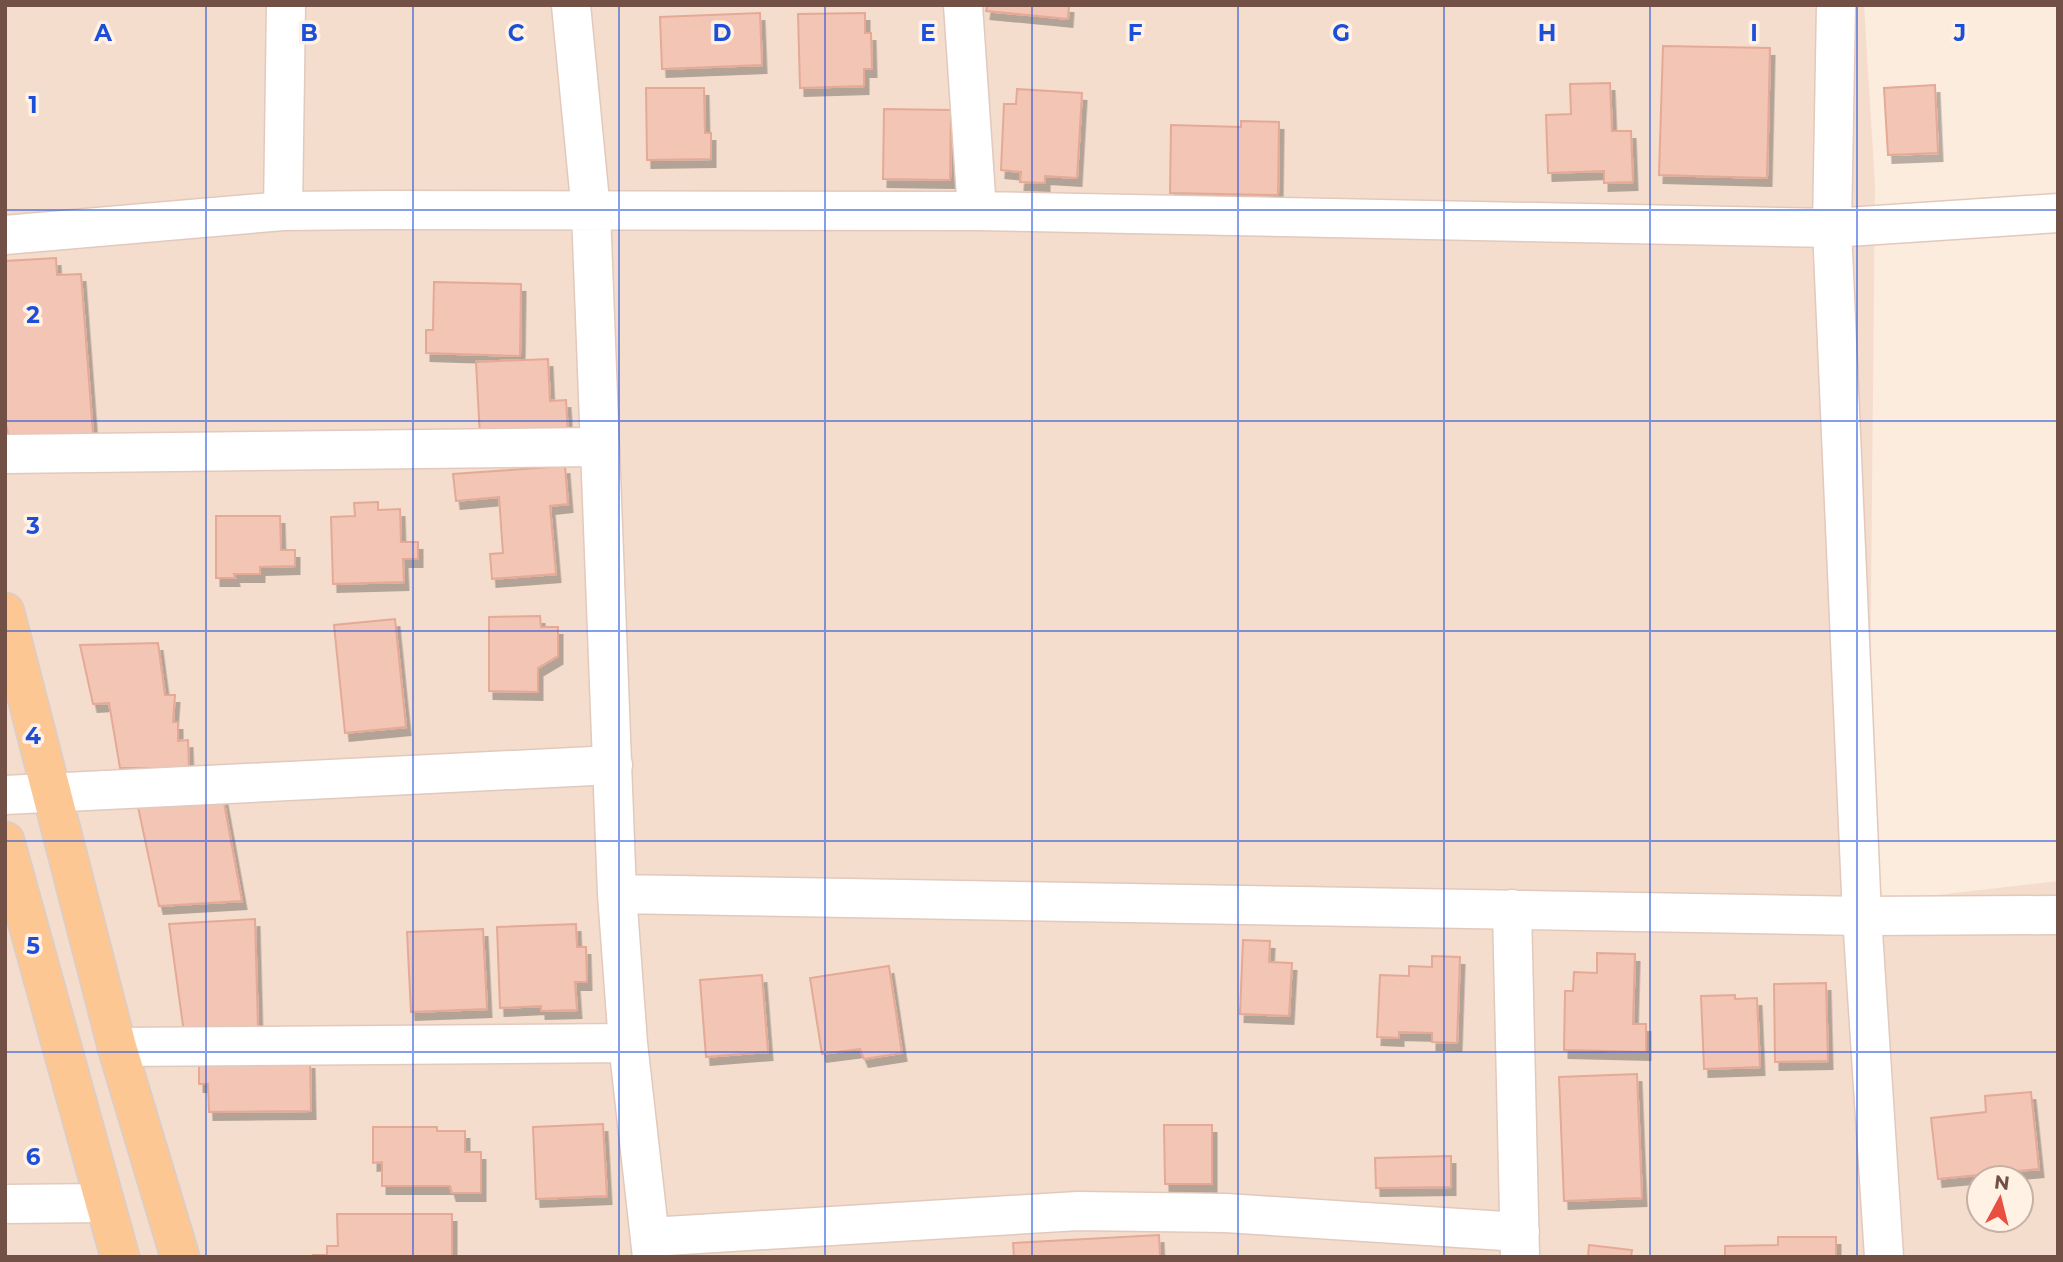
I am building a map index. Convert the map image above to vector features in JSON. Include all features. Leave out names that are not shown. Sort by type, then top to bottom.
[{"type":"main road","points":[[5,612],[117,1047],[180,1257]]},
{"type":"main road","points":[[5,841],[120,1257]]},
{"type":"street","points":[[283,211],[286,5]]},
{"type":"street","points":[[572,5],[591,212],[617,894],[628,1043],[651,1247],[1078,1211],[1226,1213],[1520,1244],[1511,909]]},
{"type":"street","points":[[963,5],[977,211]]},
{"type":"street","points":[[1836,5],[1832,228],[1862,916],[1884,1257]]},
{"type":"street","points":[[5,235],[283,211],[977,211],[1832,228],[2058,213]]},
{"type":"street","points":[[5,454],[599,447]]},
{"type":"street","points":[[5,795],[613,765]]},
{"type":"street","points":[[617,894],[1862,916],[2058,915]]},
{"type":"street","points":[[117,1047],[628,1043]]},
{"type":"street","points":[[5,1204],[104,1203]]},
{"type":"shaded area","points":[[5,5],[1864,5],[1875,185],[1868,903],[2058,881],[2058,1257],[5,1257]]},
{"type":"building","points":[[987,5],[1069,5],[1068,19],[986,11]]},
{"type":"building","points":[[760,13],[762,65],[662,69],[660,17]]},
{"type":"building","points":[[865,13],[865,33],[871,33],[872,69],[864,69],[864,86],[800,88],[798,14]]},
{"type":"building","points":[[1663,46],[1770,48],[1767,178],[1659,175]]},
{"type":"building","points":[[1610,83],[1612,131],[1631,131],[1633,182],[1604,183],[1604,171],[1548,173],[1546,115],[1571,114],[1570,84]]},
{"type":"building","points":[[1935,85],[1938,153],[1888,155],[1884,88]]},
{"type":"building","points":[[646,88],[704,88],[705,133],[711,133],[711,159],[647,160]]},
{"type":"building","points":[[1017,89],[1082,93],[1077,178],[1045,176],[1045,183],[1020,182],[1021,172],[1001,170],[1004,104],[1016,104]]},
{"type":"building","points":[[884,109],[951,110],[950,180],[883,179]]},
{"type":"building","points":[[1241,121],[1279,122],[1278,195],[1170,193],[1171,125],[1241,127]]},
{"type":"building","points":[[56,258],[57,275],[81,274],[93,434],[9,439],[5,419],[5,261]]},
{"type":"building","points":[[434,282],[521,284],[520,356],[426,353],[426,330],[433,330]]},
{"type":"building","points":[[548,359],[550,401],[566,400],[568,433],[480,437],[476,362]]},
{"type":"building","points":[[565,466],[568,504],[550,506],[556,574],[492,579],[490,554],[503,553],[499,497],[456,501],[453,474]]},
{"type":"building","points":[[378,502],[378,510],[400,509],[401,542],[418,542],[418,559],[403,559],[404,582],[333,584],[331,517],[355,516],[354,503]]},
{"type":"building","points":[[216,516],[280,516],[281,550],[295,550],[295,566],[260,567],[260,574],[234,574],[235,578],[216,578]]},
{"type":"building","points":[[540,616],[541,627],[558,627],[558,656],[538,668],[538,692],[489,691],[489,617]]},
{"type":"building","points":[[395,619],[406,727],[345,733],[334,625]]},
{"type":"building","points":[[158,643],[165,695],[175,695],[173,722],[178,722],[178,741],[188,740],[189,768],[120,768],[109,703],[93,704],[80,645]]},
{"type":"building","points":[[223,797],[242,901],[159,906],[137,802]]},
{"type":"building","points":[[255,919],[258,1029],[184,1033],[169,924]]},
{"type":"building","points":[[576,924],[577,947],[586,947],[587,982],[575,982],[577,1010],[541,1011],[541,1006],[500,1008],[497,927]]},
{"type":"building","points":[[483,929],[487,1009],[411,1012],[407,932]]},
{"type":"building","points":[[1243,940],[1270,941],[1269,962],[1292,963],[1289,1016],[1240,1014]]},
{"type":"building","points":[[1597,953],[1635,954],[1633,1024],[1646,1024],[1646,1052],[1564,1050],[1565,991],[1573,991],[1574,972],[1597,973]]},
{"type":"building","points":[[1432,956],[1460,957],[1457,1043],[1432,1042],[1432,1033],[1399,1032],[1399,1038],[1377,1037],[1380,975],[1409,976],[1409,966],[1432,967]]},
{"type":"building","points":[[889,966],[902,1053],[864,1059],[860,1049],[822,1054],[810,978]]},
{"type":"building","points":[[762,975],[768,1052],[706,1057],[700,980]]},
{"type":"building","points":[[1826,983],[1828,1061],[1775,1062],[1774,984]]},
{"type":"building","points":[[1735,995],[1735,999],[1757,998],[1760,1067],[1704,1069],[1701,996]]},
{"type":"building","points":[[310,1061],[311,1111],[209,1112],[208,1084],[199,1084],[199,1062]]},
{"type":"building","points":[[1637,1074],[1642,1198],[1564,1201],[1559,1077]]},
{"type":"building","points":[[2031,1092],[2039,1169],[2035,1169],[2035,1164],[1965,1164],[1965,1176],[1938,1179],[1931,1118],[1986,1112],[1985,1096]]},
{"type":"building","points":[[603,1124],[607,1196],[536,1199],[533,1127]]},
{"type":"building","points":[[1164,1125],[1212,1125],[1212,1184],[1165,1184]]},
{"type":"building","points":[[373,1127],[437,1127],[437,1131],[465,1131],[465,1152],[481,1152],[481,1193],[452,1193],[450,1186],[382,1186],[382,1162],[373,1163]]},
{"type":"building","points":[[1451,1156],[1451,1187],[1376,1188],[1375,1158]]},
{"type":"building","points":[[337,1214],[452,1214],[452,1257],[313,1257],[327,1255],[327,1246],[338,1246]]},
{"type":"building","points":[[1159,1235],[1160,1257],[1014,1257],[1013,1243]]},
{"type":"building","points":[[1778,1237],[1836,1237],[1836,1257],[1725,1257],[1725,1246],[1778,1245]]},
{"type":"building","points":[[1589,1245],[1632,1250],[1631,1257],[1588,1257]]}]
